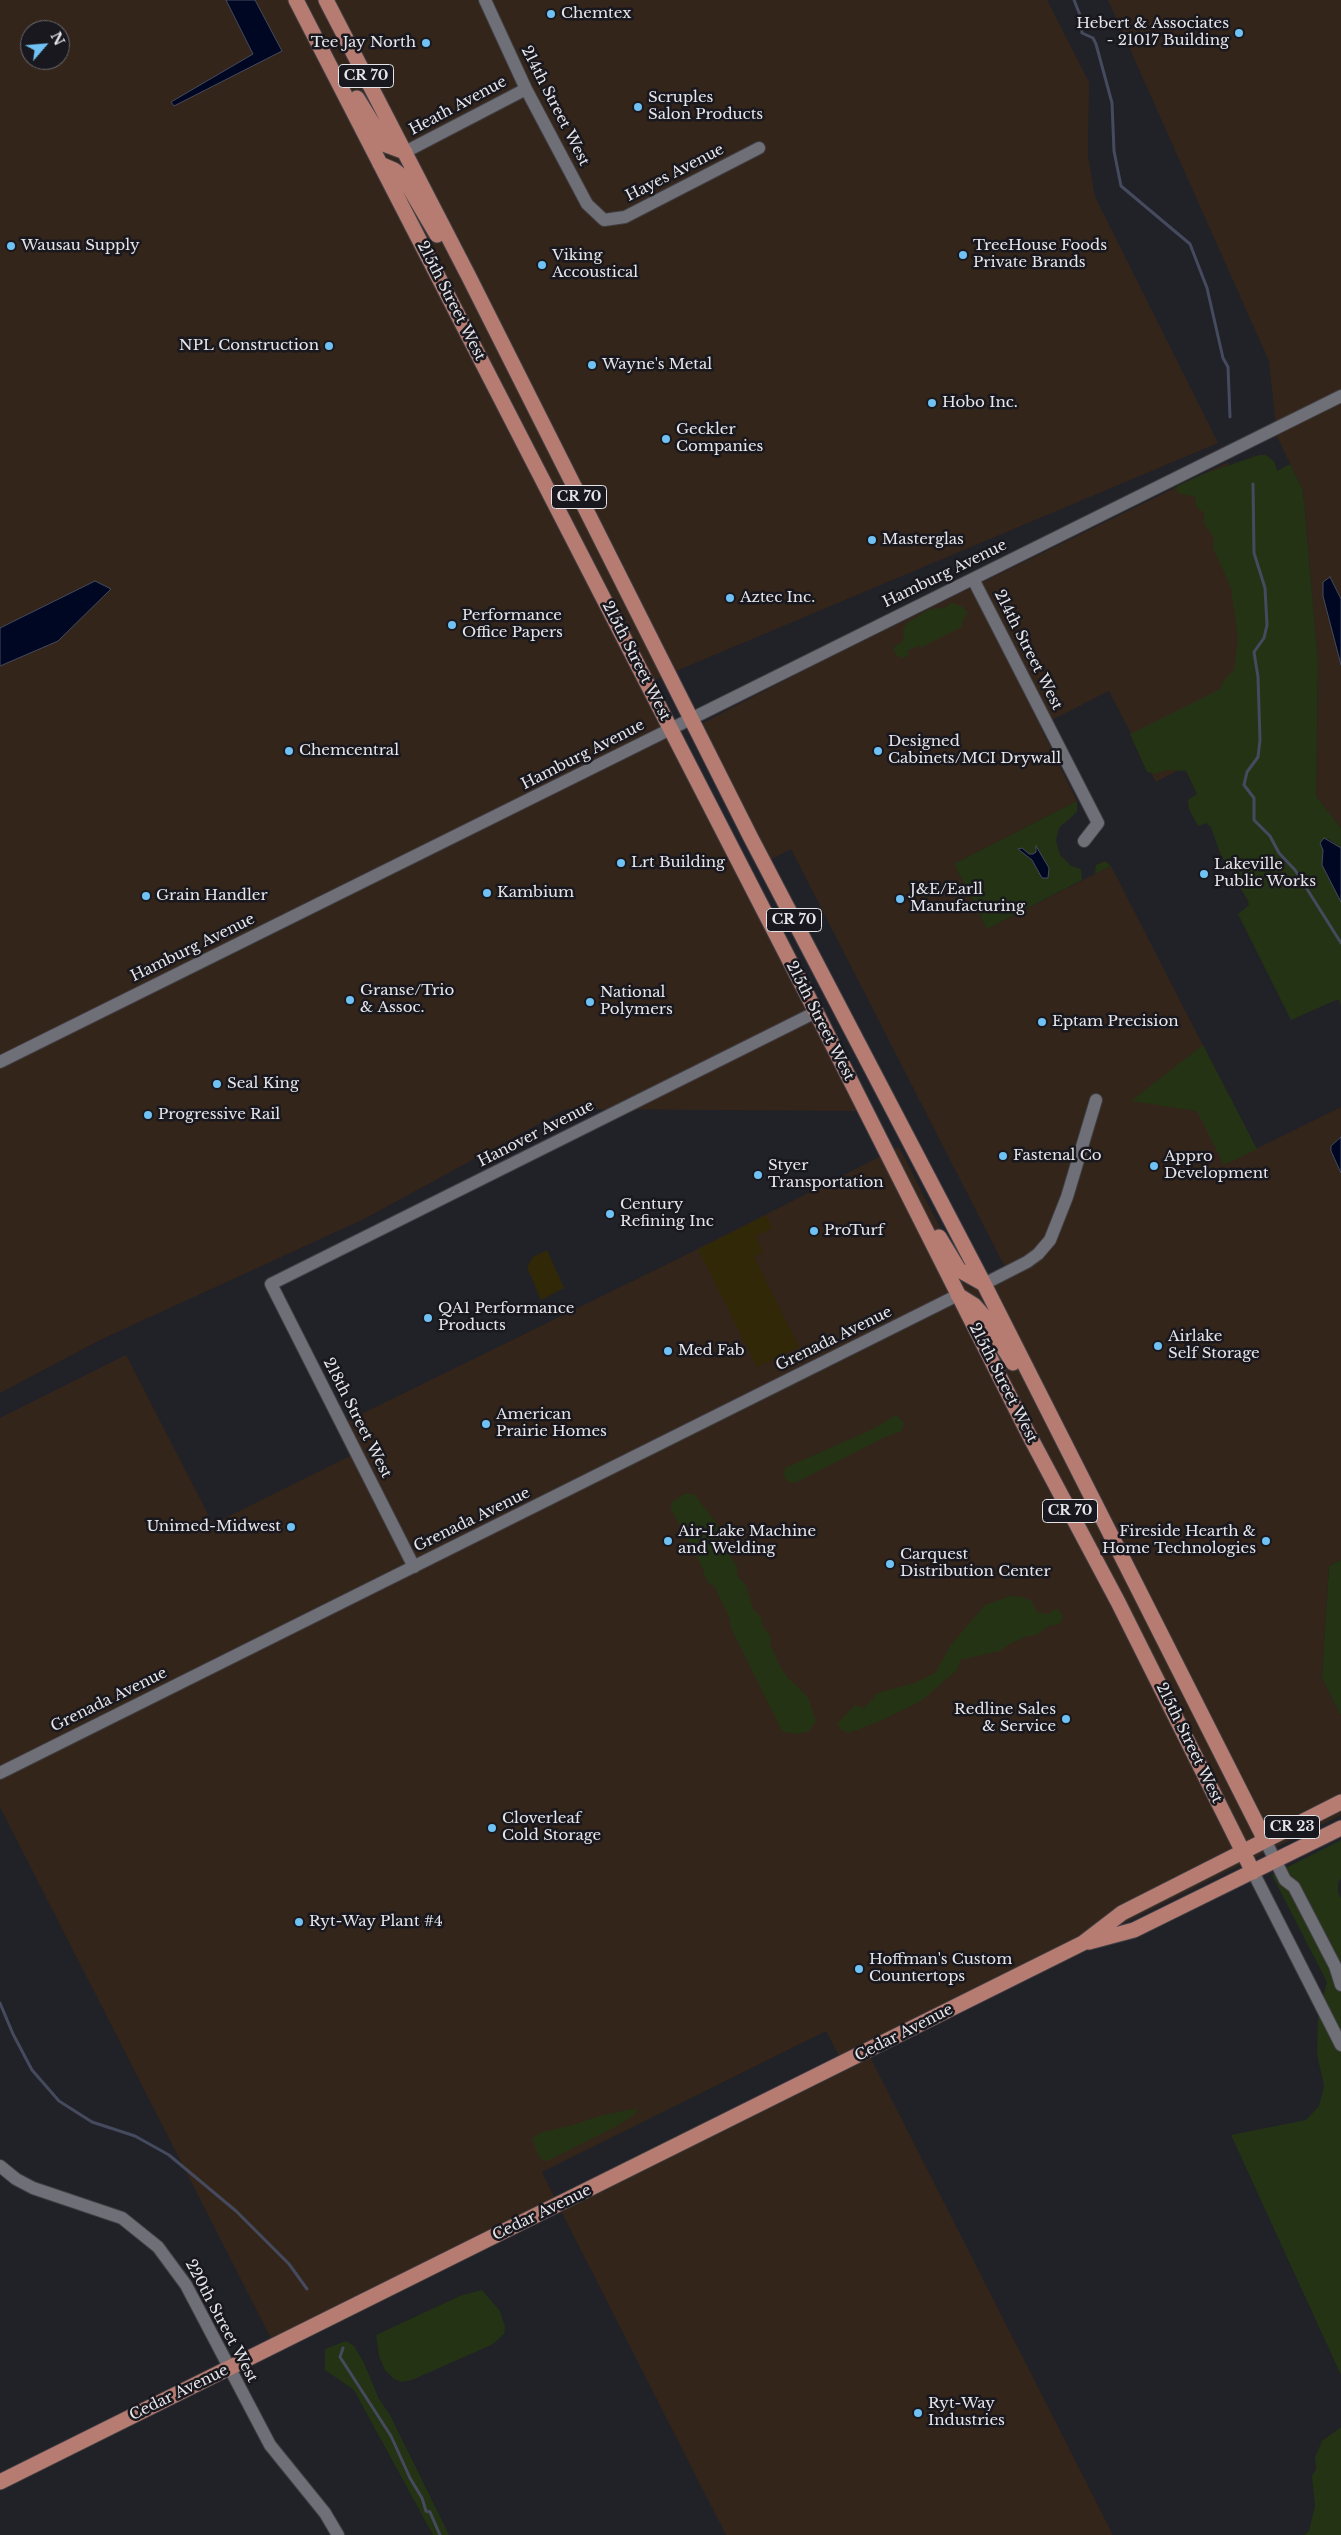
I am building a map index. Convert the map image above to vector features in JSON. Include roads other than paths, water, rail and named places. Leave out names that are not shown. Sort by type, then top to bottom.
[{"type":"main road","name":"215th Street West","points":[[296,0],[671,728],[958,1295],[1118,1602],[1253,1872]]},
{"type":"main road","name":"215th Street West","points":[[326,0],[468,275],[691,718],[984,1284],[1264,1840]]},
{"type":"main road","points":[[314,35],[336,60],[375,130],[386,145],[405,152]]},
{"type":"main road","points":[[380,164],[394,170],[403,177],[445,249],[468,275]]},
{"type":"main road","points":[[880,1140],[918,1197],[959,1270],[984,1284]]},
{"type":"main road","points":[[958,1295],[974,1305],[983,1315],[1005,1349],[1033,1401],[1052,1419]]},
{"type":"main road","name":"Cedar Avenue","points":[[0,2482],[1083,1943],[1122,1912],[1341,1802]]},
{"type":"main road","name":"Cedar Avenue","points":[[1083,1943],[1134,1930],[1341,1828]]},
{"type":"street","name":"214th Street West","points":[[485,0],[526,89],[587,204],[604,220]]},
{"type":"street","name":"Heath Avenue","points":[[405,152],[526,89]]},
{"type":"street","name":"Hayes Avenue","points":[[604,220],[625,217],[759,148]]},
{"type":"street","name":"Hamburg Avenue","points":[[0,1062],[1341,396]]},
{"type":"street","name":"214th Street West","points":[[973,579],[1098,824],[1084,841]]},
{"type":"street","name":"Hanover Avenue","points":[[271,1284],[816,1012]]},
{"type":"street","points":[[984,1284],[1027,1262],[1038,1254],[1050,1240],[1067,1197],[1096,1100]]},
{"type":"street","name":"218th Street West","points":[[271,1284],[414,1567]]},
{"type":"street","name":"Grenada Avenue","points":[[0,1773],[958,1295]]},
{"type":"street","points":[[1264,1840],[1285,1880],[1294,1887],[1335,1966],[1341,1985]]},
{"type":"street","name":"215th Street West","points":[[1253,1872],[1341,2044]]},
{"type":"street","name":"220th Street West","points":[[0,2166],[16,2179],[33,2188],[112,2214],[147,2236],[171,2262],[186,2285],[270,2445],[325,2513],[338,2535]]},
{"type":"water","points":[[226,0],[255,0],[282,51],[174,106],[171,102],[253,54]]},
{"type":"water","points":[[1330,577],[1341,599],[1341,665],[1323,596],[1323,582]]},
{"type":"water","points":[[95,581],[111,589],[58,641],[0,666],[0,628]]},
{"type":"water","points":[[1324,838],[1341,848],[1341,902],[1322,865],[1323,850],[1320,843]]},
{"type":"water","points":[[1036,846],[1049,868],[1048,878],[1042,878],[1032,860],[1018,849],[1022,848],[1029,854],[1033,854],[1036,852]]},
{"type":"water","points":[[1341,1137],[1341,1173],[1331,1151],[1331,1146]]},
{"type":"waterway","points":[[1074,0],[1080,15],[1082,33],[1093,38],[1096,44],[1112,103],[1114,151],[1121,186],[1190,244],[1207,288],[1223,358],[1228,367],[1230,417]]},
{"type":"waterway","points":[[1253,484],[1254,553],[1265,588],[1267,625],[1264,638],[1254,652],[1258,677],[1260,740],[1258,757],[1247,772],[1244,785],[1254,798],[1254,820],[1270,836],[1279,853],[1295,870],[1341,943]]},
{"type":"waterway","points":[[0,2003],[13,2034],[32,2070],[59,2101],[92,2122],[135,2136],[169,2155],[236,2211],[289,2264],[307,2289]]},
{"type":"waterway","points":[[343,2348],[340,2357],[391,2436],[410,2478],[422,2498],[426,2511],[430,2512],[440,2535]]},
{"type":"place","name":"Chemtex","points":[[551,14]]},
{"type":"place","name":"Hebert & Associates - 21017 Building","points":[[1239,33]]},
{"type":"place","name":"Tee Jay North","points":[[426,43]]},
{"type":"place","name":"Scruples Salon Products","points":[[638,107]]},
{"type":"place","name":"Wausau Supply","points":[[11,246]]},
{"type":"place","name":"TreeHouse Foods Private Brands","points":[[963,255]]},
{"type":"place","name":"Viking Accoustical","points":[[542,265]]},
{"type":"place","name":"NPL Construction","points":[[329,346]]},
{"type":"place","name":"Wayne's Metal","points":[[592,365]]},
{"type":"place","name":"Hobo Inc.","points":[[932,403]]},
{"type":"place","name":"Geckler Companies","points":[[666,439]]},
{"type":"place","name":"Masterglas","points":[[872,540]]},
{"type":"place","name":"Aztec Inc.","points":[[730,598]]},
{"type":"place","name":"Performance Office Papers","points":[[452,625]]},
{"type":"place","name":"Chemcentral","points":[[289,751]]},
{"type":"place","name":"Designed Cabinets/MCI Drywall","points":[[878,751]]},
{"type":"place","name":"Lrt Building","points":[[621,863]]},
{"type":"place","name":"Lakeville Public Works","points":[[1204,874]]},
{"type":"place","name":"Kambium","points":[[487,893]]},
{"type":"place","name":"Grain Handler","points":[[146,896]]},
{"type":"place","name":"J&E/Earll Manufacturing","points":[[900,899]]},
{"type":"place","name":"Granse/Trio & Assoc.","points":[[350,1000]]},
{"type":"place","name":"National Polymers","points":[[590,1002]]},
{"type":"place","name":"Eptam Precision","points":[[1042,1022]]},
{"type":"place","name":"Seal King","points":[[217,1084]]},
{"type":"place","name":"Progressive Rail","points":[[148,1115]]},
{"type":"place","name":"Fastenal Co","points":[[1003,1156]]},
{"type":"place","name":"Appro Development","points":[[1154,1166]]},
{"type":"place","name":"Styer Transportation","points":[[758,1175]]},
{"type":"place","name":"Century Refining Inc","points":[[610,1214]]},
{"type":"place","name":"ProTurf","points":[[814,1231]]},
{"type":"place","name":"QA1 Performance Products","points":[[428,1318]]},
{"type":"place","name":"Airlake Self Storage","points":[[1158,1346]]},
{"type":"place","name":"Med Fab","points":[[668,1351]]},
{"type":"place","name":"American Prairie Homes","points":[[486,1424]]},
{"type":"place","name":"Unimed-Midwest","points":[[291,1527]]},
{"type":"place","name":"Air-Lake Machine and Welding","points":[[668,1541]]},
{"type":"place","name":"Fireside Hearth & Home Technologies","points":[[1266,1541]]},
{"type":"place","name":"Carquest Distribution Center","points":[[890,1564]]},
{"type":"place","name":"Redline Sales & Service","points":[[1066,1719]]},
{"type":"place","name":"Cloverleaf Cold Storage","points":[[492,1828]]},
{"type":"place","name":"Ryt-Way Plant #4","points":[[299,1922]]},
{"type":"place","name":"Hoffman's Custom Countertops","points":[[859,1969]]},
{"type":"place","name":"Ryt-Way Industries","points":[[918,2413]]}]
